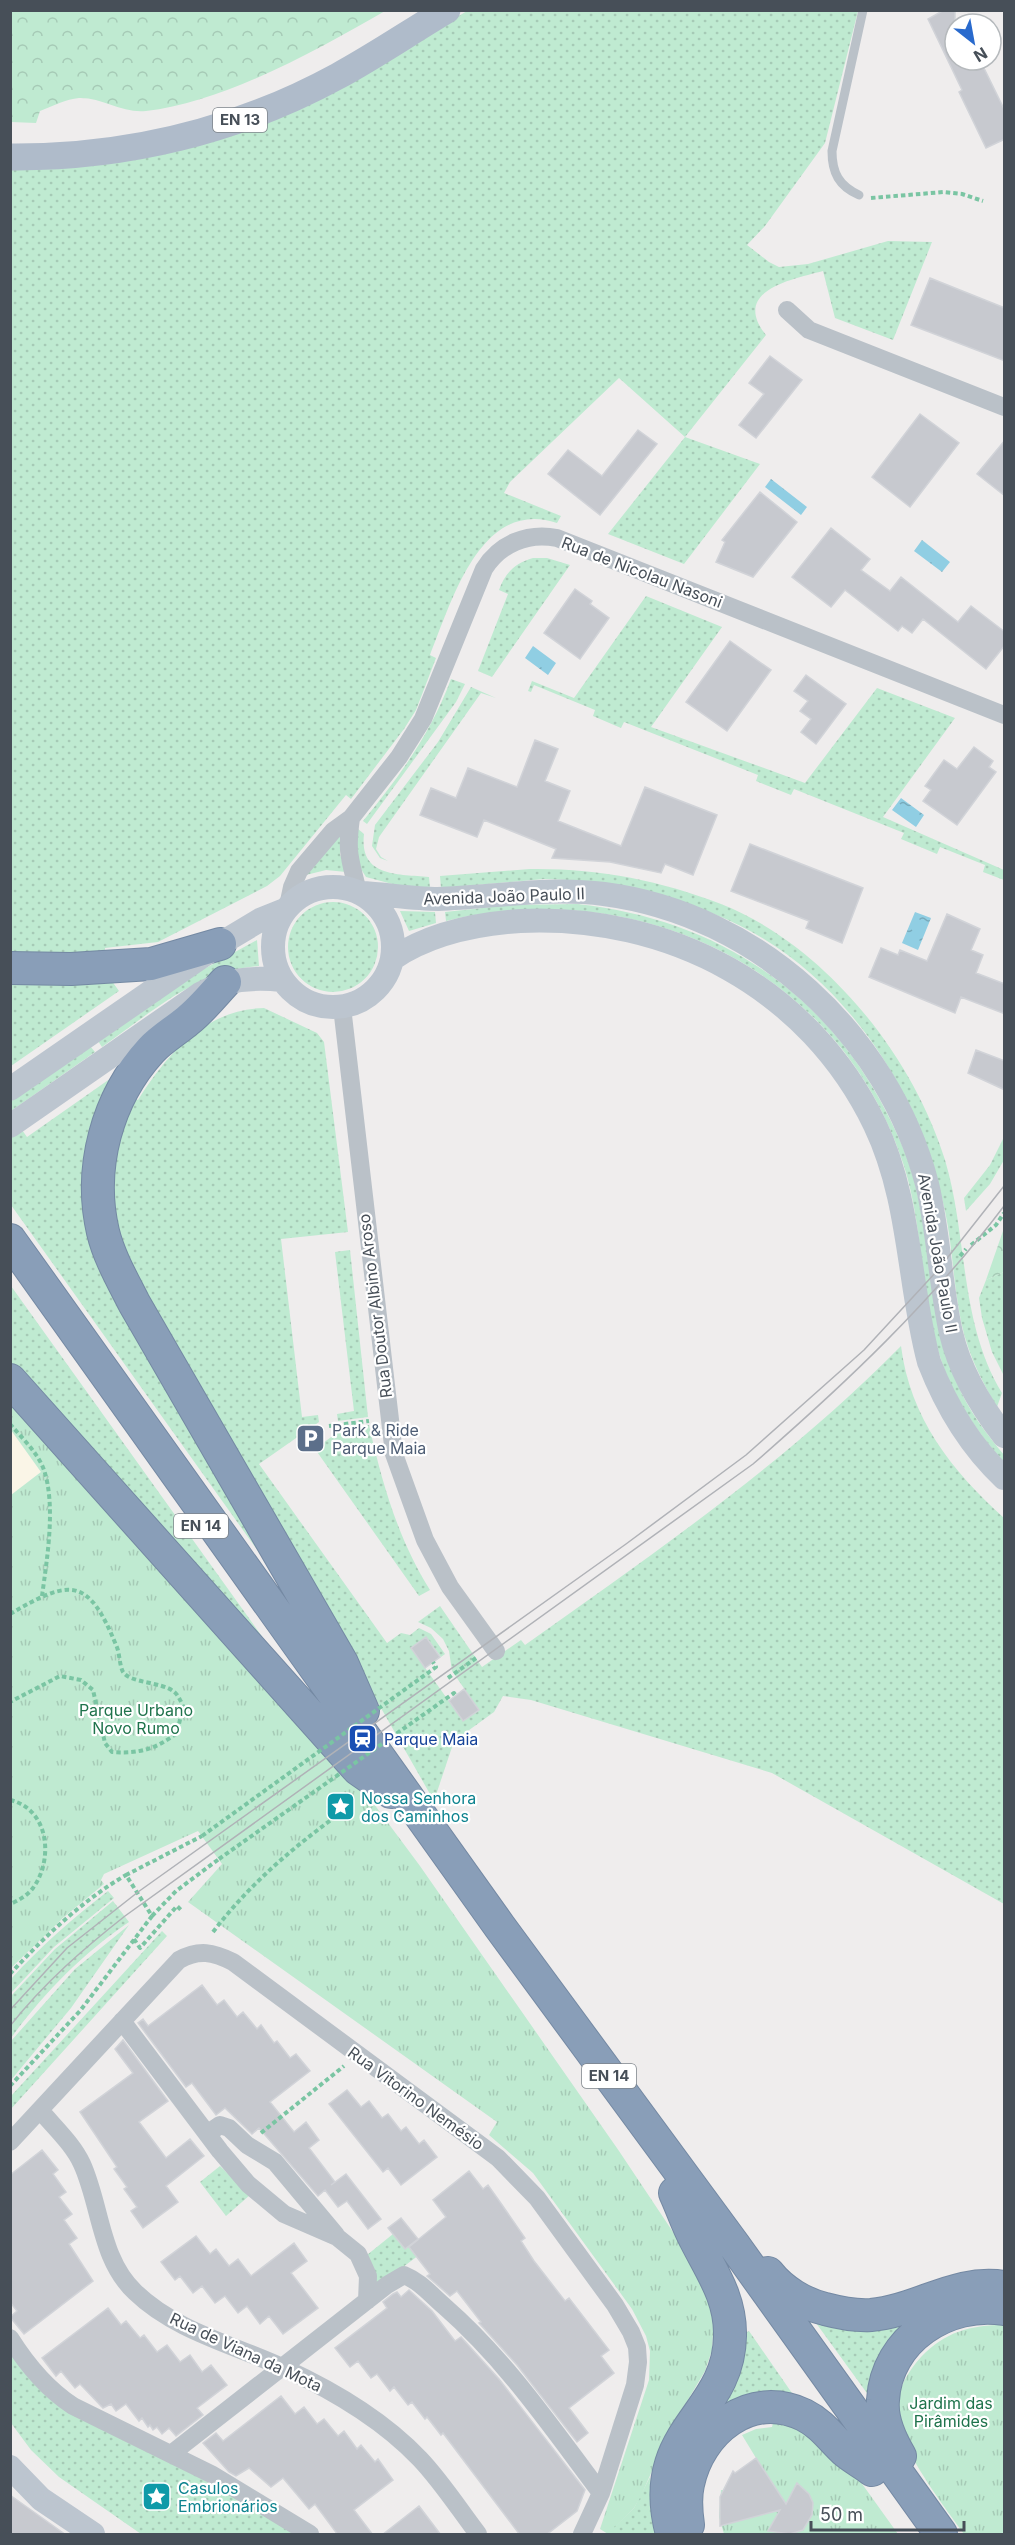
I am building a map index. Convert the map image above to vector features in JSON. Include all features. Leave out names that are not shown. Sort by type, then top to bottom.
[{"type":"highway","points":[[10,968],[71,969],[151,964],[220,944]]},
{"type":"highway","points":[[225,982],[189,1020],[152,1049],[108,1117],[99,1174],[99,1204],[103,1233],[134,1303],[342,1663],[389,1780]]},
{"type":"highway","name":"EN 14","points":[[10,1240],[675,2193],[872,2469],[933,2533]]},
{"type":"highway","name":"EN 14","points":[[10,1260],[389,1780],[734,2244],[933,2533]]},
{"type":"highway","points":[[10,1380],[358,1769],[389,1780]]},
{"type":"highway","name":"EN 14","points":[[672,2535],[665,2502],[667,2473],[683,2435],[707,2400],[722,2372],[730,2337],[723,2293],[709,2260],[695,2240],[675,2193]]},
{"type":"highway","name":"EN 14","points":[[734,2244],[753,2254],[771,2277],[793,2296],[815,2307],[855,2315],[890,2311],[958,2289],[1005,2288]]},
{"type":"highway","points":[[933,2533],[888,2434],[882,2400],[889,2372],[915,2334],[943,2316],[972,2308],[1005,2310]]},
{"type":"highway","name":"EN 14","points":[[690,2535],[686,2506],[687,2485],[693,2464],[710,2436],[737,2414],[767,2406],[779,2407],[803,2415],[824,2427],[845,2451],[872,2469]]},
{"type":"main road","name":"EN 13","points":[[10,139],[87,136],[135,130],[213,111],[296,77],[416,10]]},
{"type":"main road","name":"EN 13","points":[[10,156],[122,150],[220,128],[280,104],[338,76],[447,10]]},
{"type":"main road","points":[[10,1089],[220,944],[260,920],[287,908],[305,894],[325,887],[346,888],[359,893],[375,903],[389,925],[393,942],[392,959],[386,976],[375,991],[359,1001],[342,1007],[322,1007],[303,1000],[282,980],[274,963],[272,944],[276,926],[287,908]]},
{"type":"main road","name":"Avenida João Paulo II","points":[[359,893],[438,899],[568,891],[633,900],[679,914],[720,931],[770,959],[802,984],[832,1012],[867,1055],[901,1112],[915,1145],[931,1204],[951,1333],[957,1353],[980,1403],[1005,1436]]},
{"type":"main road","name":"Avenida João Paulo II","points":[[392,959],[430,937],[487,924],[545,920],[588,921],[650,934],[695,951],[733,970],[779,1003],[810,1032],[842,1069],[865,1104],[881,1137],[903,1208],[929,1362],[939,1386],[963,1429],[1005,1478]]},
{"type":"main road","points":[[14,1124],[181,1006],[225,982],[247,978],[282,980]]},
{"type":"main road","points":[[10,2467],[41,2499],[93,2535]]},
{"type":"street","points":[[787,310],[809,330],[1005,407]]},
{"type":"street","name":"Rua de Nicolau Nasoni","points":[[287,908],[299,871],[333,831],[351,818],[399,757],[423,719],[484,569],[496,553],[528,537],[557,538],[1005,715]]},
{"type":"street","points":[[351,818],[347,846],[348,859],[359,893]]},
{"type":"street","name":"Rua Doutor Albino Aroso","points":[[342,1007],[394,1454],[425,1540],[450,1587],[496,1651]]},
{"type":"street","name":"Rua Vitorino Nemésio","points":[[10,2142],[178,1960],[202,1952],[216,1953],[233,1962],[498,2158],[524,2184],[562,2229],[615,2305],[637,2347],[635,2385],[601,2493],[582,2535]]},
{"type":"street","points":[[122,2021],[207,2134],[248,2184],[284,2214],[337,2236]]},
{"type":"street","name":"Rua de Viana da Mota","points":[[40,2110],[81,2161],[107,2247],[118,2274],[135,2292],[157,2310],[185,2325],[330,2391],[391,2433],[420,2459],[478,2535]]},
{"type":"street","points":[[207,2134],[220,2125],[229,2128],[247,2145],[275,2162],[337,2236],[357,2254],[365,2266],[369,2282],[367,2301]]},
{"type":"street","points":[[171,2454],[404,2274],[419,2281],[479,2337],[513,2375],[601,2493]]},
{"type":"street","points":[[10,2338],[25,2361],[56,2395],[90,2416],[171,2454],[253,2498],[310,2535]]},
{"type":"lane","points":[[859,195],[842,185],[835,174],[832,152],[863,10]]},
{"type":"path","points":[[859,195],[891,198],[943,192],[962,194],[983,201]]},
{"type":"path","points":[[971,1245],[996,1225],[1005,1214]]},
{"type":"path","points":[[329,1426],[369,1420]]},
{"type":"path","points":[[10,1425],[32,1450],[44,1469],[49,1542],[42,1596]]},
{"type":"path","points":[[10,1614],[60,1589],[78,1591],[91,1599],[117,1647],[123,1672],[131,1679],[150,1681],[175,1692],[183,1706],[177,1733],[147,1751],[112,1752],[105,1743],[93,1690],[81,1680],[60,1676],[10,1702]]},
{"type":"path","points":[[448,1678],[476,1658]]},
{"type":"path","points":[[10,1974],[65,1920],[109,1885],[202,1836],[436,1667],[433,1662]]},
{"type":"path","points":[[10,2086],[80,2011],[152,1916],[176,1891],[454,1692],[456,1696]]},
{"type":"path","points":[[213,1932],[275,1864],[349,1807],[342,1797]]},
{"type":"path","points":[[10,1800],[32,1809],[41,1821],[45,1835],[42,1868],[33,1889],[10,1904]]},
{"type":"path","points":[[126,1875],[152,1916]]},
{"type":"path","points":[[134,1939],[140,1947],[177,1906],[181,1910]]},
{"type":"path","points":[[247,2145],[359,2055]]},
{"type":"shaded area","points":[[11,1430],[41,1472],[11,1495]]},
{"type":"green space","points":[[11,10],[385,11],[331,42],[270,72],[207,97],[176,106],[146,111],[129,110],[96,100],[79,98],[40,111],[36,123],[11,122]]},
{"type":"green space","points":[[467,11],[858,11],[825,143],[765,226],[747,245],[779,267],[808,264],[888,241],[932,242],[893,340],[835,318],[823,271],[783,283],[770,289],[761,297],[756,307],[757,320],[766,335],[685,437],[619,378],[510,482],[504,493],[561,516],[557,523],[530,519],[508,525],[489,540],[472,560],[459,584],[430,655],[436,658],[416,710],[351,799],[346,795],[280,876],[267,886],[158,942],[105,948],[105,959],[11,958],[11,167],[73,165],[399,52]]},
{"type":"green space","points":[[685,437],[760,464],[684,564],[608,534]]},
{"type":"green space","points":[[533,558],[547,558],[570,565],[492,677],[478,671],[508,594],[499,590],[504,579],[512,570]]},
{"type":"green space","points":[[646,596],[722,627],[651,727],[805,783],[877,688],[955,718],[883,817],[1004,870],[1004,880],[983,872],[985,865],[940,847],[937,854],[901,839],[904,833],[794,789],[791,795],[756,781],[758,775],[624,722],[621,728],[593,716],[595,710],[534,685],[531,692],[528,691],[532,681],[574,698]]},
{"type":"green space","points":[[451,679],[465,684],[456,702],[367,824],[363,821],[402,771],[424,736]]},
{"type":"green space","points":[[471,687],[496,698],[481,693],[379,837],[376,849],[381,857],[388,861],[380,858],[372,846],[375,825],[438,742]]},
{"type":"green space","points":[[357,828],[364,834],[364,848],[374,866],[393,873],[429,877],[430,888],[396,885],[366,877],[356,861]]},
{"type":"green space","points":[[343,830],[340,854],[346,872],[326,870],[306,875]]},
{"type":"green space","points":[[555,869],[627,877],[674,888],[721,904],[759,923],[795,947],[829,976],[860,1008],[887,1044],[911,1082],[930,1121],[945,1160],[958,1219],[966,1279],[978,1337],[988,1366],[1002,1393],[997,1407],[978,1372],[961,1323],[945,1211],[933,1164],[915,1119],[893,1075],[866,1034],[834,996],[798,963],[758,935],[702,910],[568,880],[544,879],[441,888],[440,876]]},
{"type":"green space","points":[[333,902],[350,905],[365,915],[375,930],[378,947],[375,964],[365,979],[350,989],[333,992],[316,989],[301,979],[291,964],[288,947],[291,930],[301,915],[316,905]]},
{"type":"green space","points":[[577,904],[625,912],[671,924],[714,942],[754,964],[791,991],[824,1022],[854,1059],[886,1111],[910,1165],[954,1376],[972,1412],[1004,1455],[1004,1462],[983,1437],[949,1381],[932,1327],[910,1186],[903,1163],[873,1095],[832,1037],[781,989],[723,952],[658,926],[590,912],[518,910],[446,921],[445,912],[510,905]]},
{"type":"green space","points":[[400,911],[435,912],[436,923],[409,931]]},
{"type":"green space","points":[[257,940],[259,966],[215,975],[195,984],[157,1007],[102,1047],[98,1041],[193,975]]},
{"type":"green space","points":[[11,977],[109,977],[119,991],[11,1066]]},
{"type":"green space","points":[[264,1008],[317,1033],[324,1042],[348,1232],[281,1239],[302,1417],[318,1415],[319,1422],[259,1464],[387,1643],[401,1633],[410,1635],[419,1628],[431,1634],[445,1654],[441,1657],[426,1637],[411,1648],[463,1721],[479,1710],[452,1671],[449,1651],[443,1639],[431,1628],[418,1622],[440,1606],[482,1667],[521,1640],[525,1645],[672,1540],[767,1467],[858,1388],[901,1346],[914,1397],[936,1441],[967,1481],[1004,1518],[1004,1904],[772,1773],[531,1700],[503,1696],[494,1712],[454,1741],[434,1801],[117,1245],[109,1167],[131,1096],[138,1100],[175,1051],[206,1025],[243,1010]]},
{"type":"green space","points":[[90,1046],[95,1052],[11,1111],[10,1102]]},
{"type":"green space","points":[[114,1076],[90,1192],[275,1575],[11,1205],[10,1113],[27,1137]]},
{"type":"green space","points":[[1004,1137],[1004,1160],[990,1184],[966,1211],[964,1198],[990,1165]]},
{"type":"green space","points":[[1004,1228],[1004,1272],[986,1280]]},
{"type":"green space","points":[[350,1250],[368,1417],[338,1421],[337,1414],[354,1411],[335,1252]]},
{"type":"green space","points":[[1004,1272],[1004,1376],[992,1352],[979,1298],[986,1280]]},
{"type":"green space","points":[[11,1286],[271,1649],[11,1365]]},
{"type":"green space","name":"Parque Urbano Novo Rumo","points":[[10,1395],[323,1741],[371,1800],[420,1866],[619,2151],[704,2282],[714,2319],[712,2350],[705,2371],[669,2432],[634,2508],[608,2534],[600,2529],[649,2380],[650,2351],[646,2336],[632,2309],[533,2173],[489,2135],[497,2122],[188,1902],[222,1864],[198,1831],[104,1874],[101,1880],[104,1884],[64,1917],[11,1968],[11,1495],[41,1472],[11,1430]]},
{"type":"green space","points":[[369,1425],[392,1510],[409,1551],[430,1590],[419,1596],[315,1449],[342,1429]]},
{"type":"green space","points":[[108,1891],[114,1898],[54,1947],[11,1993],[11,1979],[22,1967]]},
{"type":"green space","points":[[113,1901],[129,1922],[65,1975],[36,2006],[11,2038],[11,1996],[55,1949]]},
{"type":"green space","points":[[129,1925],[71,2008],[11,2080],[11,2041],[75,1969]]},
{"type":"green space","points":[[162,1931],[167,1936],[11,2109],[11,2096]]},
{"type":"green space","points":[[220,2166],[250,2195],[226,2216],[200,2182]]},
{"type":"green space","points":[[393,2234],[405,2249],[411,2245],[419,2255],[375,2288],[375,2271],[367,2255]]},
{"type":"green space","points":[[968,2301],[869,2396],[816,2323]]},
{"type":"green space","name":"Jardim das Pirâmides","points":[[1004,2325],[1004,2534],[964,2534],[912,2457],[898,2424],[897,2403],[904,2381],[912,2368],[939,2341],[980,2326]]},
{"type":"green space","points":[[749,2331],[794,2396],[750,2399],[676,2521],[743,2334]]},
{"type":"green space","points":[[10,2353],[164,2457],[298,2534],[141,2534],[59,2477],[31,2450],[11,2423]]},
{"type":"green space","points":[[790,2422],[850,2467],[898,2534],[724,2534],[719,2517],[721,2490],[725,2490],[733,2472],[736,2473],[756,2458],[742,2435],[756,2429],[772,2427],[773,2423]]},
{"type":"green space","points":[[650,2477],[661,2534],[607,2534],[634,2508]]},
{"type":"water","points":[[771,479],[807,507],[801,515],[765,487]]},
{"type":"water","points":[[922,540],[950,562],[942,572],[914,551]]},
{"type":"water","points":[[533,646],[556,663],[548,675],[525,658]]},
{"type":"water","points":[[901,798],[924,815],[916,827],[892,810]]},
{"type":"water","points":[[915,912],[931,918],[918,950],[902,943]]},
{"type":"building","points":[[944,10],[955,10],[955,12],[943,12],[943,50],[928,19]]},
{"type":"building","points":[[953,72],[986,72],[1005,111],[1005,139],[986,148],[959,92],[962,90]]},
{"type":"building","points":[[930,278],[1005,308],[1005,361],[911,325]]},
{"type":"building","points":[[770,356],[802,380],[756,438],[739,425],[764,394],[749,383]]},
{"type":"building","points":[[920,414],[959,443],[910,507],[872,477]]},
{"type":"building","points":[[638,430],[657,444],[600,515],[548,474],[568,450],[602,476]]},
{"type":"building","points":[[1005,440],[1005,496],[977,474]]},
{"type":"building","points":[[760,492],[797,522],[753,577],[716,562],[725,542],[722,540]]},
{"type":"building","points":[[831,528],[870,559],[861,570],[890,591],[901,577],[958,622],[971,606],[1005,632],[1005,645],[986,669],[923,619],[912,633],[902,626],[898,631],[845,590],[831,607],[792,577]]},
{"type":"building","points":[[575,589],[592,601],[590,604],[609,618],[580,659],[544,633]]},
{"type":"building","points":[[730,641],[771,670],[727,731],[686,702]]},
{"type":"building","points":[[806,675],[846,704],[816,744],[801,732],[811,719],[800,711],[808,701],[794,691]]},
{"type":"building","points":[[535,740],[558,749],[545,781],[570,791],[558,821],[621,846],[645,787],[717,815],[693,875],[665,864],[661,873],[610,862],[552,858],[556,849],[484,820],[477,837],[420,815],[431,788],[456,798],[468,768],[517,787]]},
{"type":"building","points":[[974,747],[993,761],[989,767],[996,772],[957,825],[923,801],[931,790],[925,786],[944,760],[957,769]]},
{"type":"building","points":[[750,844],[863,888],[842,943],[806,928],[809,921],[731,891]]},
{"type":"building","points":[[947,914],[980,929],[971,950],[983,955],[976,973],[1005,984],[1005,1014],[961,997],[955,1013],[869,977],[881,948],[898,955],[900,950],[927,961]]},
{"type":"building","points":[[976,1050],[1005,1061],[1005,1090],[968,1073]]},
{"type":"building","points":[[426,1637],[440,1657],[425,1668],[411,1648]]},
{"type":"building","points":[[464,1689],[479,1710],[463,1721],[449,1701]]},
{"type":"building","points":[[202,1985],[217,2005],[224,2000],[237,2017],[243,2012],[257,2029],[261,2025],[274,2043],[277,2041],[290,2058],[296,2054],[310,2071],[270,2102],[294,2132],[306,2122],[319,2140],[309,2148],[335,2182],[331,2185],[346,2174],[381,2219],[368,2229],[347,2201],[338,2207],[325,2190],[318,2196],[259,2128],[252,2134],[225,2108],[216,2115],[192,2083],[186,2087],[138,2023],[143,2019],[148,2026]]},
{"type":"building","points":[[123,2040],[168,2101],[139,2122],[166,2158],[190,2139],[204,2156],[166,2186],[178,2202],[143,2228],[131,2211],[137,2207],[124,2189],[127,2187],[114,2169],[117,2167],[80,2112],[133,2073],[115,2049]]},
{"type":"building","points":[[347,2090],[361,2107],[369,2101],[382,2118],[388,2114],[401,2131],[406,2127],[419,2144],[424,2140],[437,2157],[401,2185],[388,2168],[383,2172],[329,2104]]},
{"type":"building","points":[[42,2150],[58,2170],[53,2174],[66,2192],[59,2197],[72,2214],[64,2220],[77,2238],[69,2244],[93,2281],[24,2334],[10,2317],[17,2311],[10,2302],[10,2175]]},
{"type":"building","points":[[469,2171],[483,2189],[488,2185],[525,2238],[521,2241],[534,2261],[565,2301],[569,2298],[609,2350],[601,2356],[614,2373],[569,2408],[588,2433],[577,2442],[517,2365],[479,2323],[481,2322],[457,2291],[450,2296],[427,2276],[430,2274],[409,2247],[446,2217],[433,2200]]},
{"type":"building","points":[[401,2218],[418,2239],[405,2249],[388,2228]]},
{"type":"building","points":[[196,2236],[210,2254],[216,2249],[229,2266],[238,2259],[251,2276],[294,2243],[307,2261],[291,2273],[318,2308],[283,2334],[269,2316],[260,2324],[247,2306],[238,2313],[225,2296],[215,2303],[202,2286],[193,2293],[180,2276],[175,2280],[161,2262]]},
{"type":"building","points":[[409,2290],[432,2311],[455,2341],[461,2337],[499,2379],[585,2490],[577,2511],[546,2535],[520,2535],[443,2433],[441,2435],[412,2402],[408,2405],[394,2387],[390,2391],[377,2374],[371,2378],[358,2361],[350,2367],[335,2348],[387,2308],[383,2302],[393,2294],[397,2292],[401,2297]]},
{"type":"building","points":[[108,2308],[121,2325],[126,2321],[140,2338],[144,2335],[157,2352],[167,2345],[180,2362],[190,2355],[202,2372],[211,2365],[227,2385],[197,2408],[203,2415],[176,2436],[169,2428],[162,2434],[157,2427],[153,2430],[150,2425],[148,2427],[142,2418],[139,2421],[126,2404],[116,2411],[111,2404],[103,2408],[80,2384],[75,2388],[61,2371],[56,2376],[42,2358]]},
{"type":"building","points":[[281,2396],[295,2414],[304,2407],[317,2424],[324,2419],[338,2436],[344,2431],[357,2449],[361,2445],[375,2462],[378,2459],[393,2480],[354,2510],[373,2535],[338,2535],[315,2504],[309,2509],[283,2478],[271,2487],[249,2468],[236,2476],[229,2472],[203,2443],[216,2433],[223,2441]]},
{"type":"building","points":[[756,2458],[786,2504],[797,2483],[809,2494],[813,2503],[812,2515],[803,2530],[790,2534],[768,2531],[780,2510],[720,2526],[720,2497],[733,2471],[735,2473]]},
{"type":"building","points":[[10,2495],[66,2535],[10,2535]]},
{"type":"building","points":[[419,2506],[441,2535],[382,2535]]},
{"type":"tram line","points":[[10,2010],[67,1948],[138,1892],[626,1544],[746,1455],[864,1350],[937,1271],[1004,1186]]},
{"type":"tram line","points":[[10,2026],[64,1967],[125,1916],[753,1464],[821,1404],[886,1341],[947,1276],[1004,1206]]},
{"type":"place","name":"Park & Ride Parque Maia","points":[[311,1439]]},
{"type":"place","name":"Parque Maia","points":[[363,1739]]},
{"type":"place","name":"Nossa Senhora dos Caminhos","points":[[340,1807]]},
{"type":"place","name":"Casulos Embrionários","points":[[157,2497]]}]
